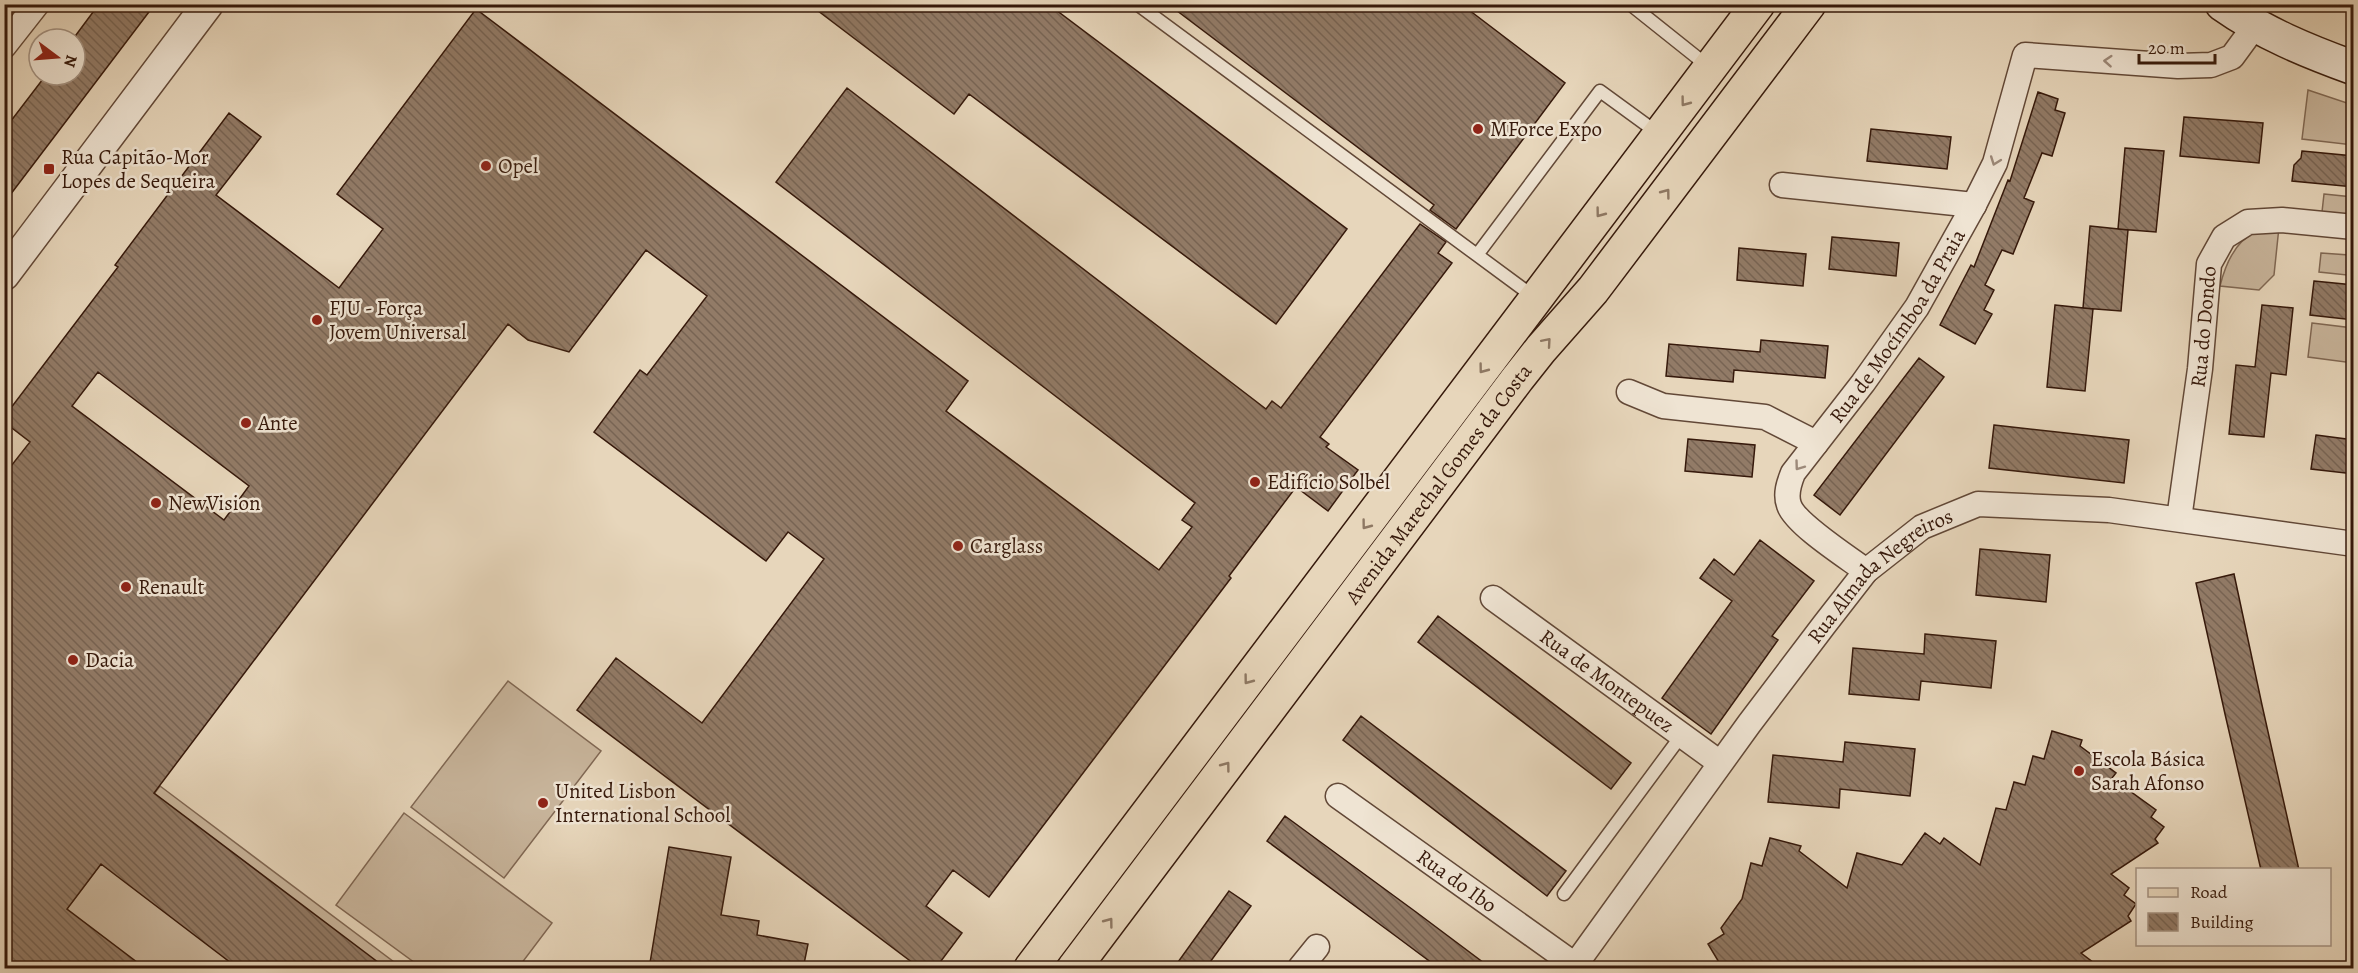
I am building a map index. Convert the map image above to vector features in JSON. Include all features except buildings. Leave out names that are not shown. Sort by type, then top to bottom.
[{"type":"main road","name":"Avenida Marechal Gomes da Costa","points":[[1031,969],[1758,4]]},
{"type":"main road","points":[[1802,15],[1833,4]]},
{"type":"main road","points":[[2222,4],[2254,27],[2308,52],[2354,68]]},
{"type":"main road","name":"Avenida Marechal Gomes da Costa","points":[[1074,969],[1524,371],[1593,290],[1802,15]]},
{"type":"street","points":[[4,46],[37,4]]},
{"type":"street","points":[[4,275],[208,4]]},
{"type":"street","name":"Rua de Mocímboa da Praia","points":[[1866,572],[1797,518],[1789,504],[1787,489],[1794,473],[1863,383],[1917,307],[1974,205],[1995,163],[2025,55],[2178,66],[2211,65],[2232,57],[2254,27]]},
{"type":"street","name":"Rua de Mocímboa da Praia","points":[[1782,185],[1974,205]]},
{"type":"street","name":"Rua do Dondo","points":[[2179,519],[2200,369],[2209,264],[2224,237],[2248,222],[2282,220],[2354,227]]},
{"type":"street","name":"Rua de Mocímboa da Praia","points":[[1629,392],[1663,406],[1765,417],[1816,443]]},
{"type":"street","name":"Rua Almada Negreiros","points":[[1574,967],[1720,763],[1866,572],[1922,527],[1978,504],[2109,510],[2354,544]]},
{"type":"street","name":"Rua de Montepuez","points":[[1493,598],[1720,763]]},
{"type":"street","name":"Rua do Ibo","points":[[1338,796],[1574,967]]},
{"type":"street","points":[[1300,969],[1317,947]]},
{"type":"lane","points":[[1137,4],[1536,298]]},
{"type":"lane","points":[[1630,4],[1710,68]]},
{"type":"lane","points":[[1478,255],[1600,90],[1660,134]]},
{"type":"lane","points":[[1564,894],[1681,736]]},
{"type":"shaded area","points":[[2308,90],[2353,105],[2353,145],[2302,139]]},
{"type":"shaded area","points":[[2324,194],[2353,197],[2353,215],[2322,212]]},
{"type":"shaded area","points":[[2279,227],[2274,275],[2259,290],[2220,286],[2228,262],[2242,241],[2258,231]]},
{"type":"shaded area","points":[[2321,253],[2349,255],[2347,275],[2319,272]]},
{"type":"shaded area","points":[[2312,323],[2353,328],[2353,363],[2308,357]]},
{"type":"shaded area","points":[[508,681],[601,751],[504,878],[411,807]]},
{"type":"shaded area","points":[[160,786],[402,968],[22,968]]},
{"type":"shaded area","points":[[404,813],[552,923],[518,968],[422,968],[336,905]]},
{"type":"place","name":"MForce Expo","points":[[1478,129]]},
{"type":"place","name":"Opel","points":[[486,166]]},
{"type":"place","name":"Rua Capitão-Mor Lopes de Sequeira","points":[[49,169]]},
{"type":"place","name":"FJU - Força Jovem Universal","points":[[317,320]]},
{"type":"place","name":"Ante","points":[[246,423]]},
{"type":"place","name":"Edifício Solbel","points":[[1255,482]]},
{"type":"place","name":"NewVision","points":[[156,503]]},
{"type":"place","name":"Carglass","points":[[958,546]]},
{"type":"place","name":"Renault","points":[[126,587]]},
{"type":"place","name":"Dacia","points":[[73,660]]},
{"type":"place","name":"Escola Básica Sarah Afonso","points":[[2079,771]]},
{"type":"place","name":"United Lisbon International School","points":[[543,803]]}]
